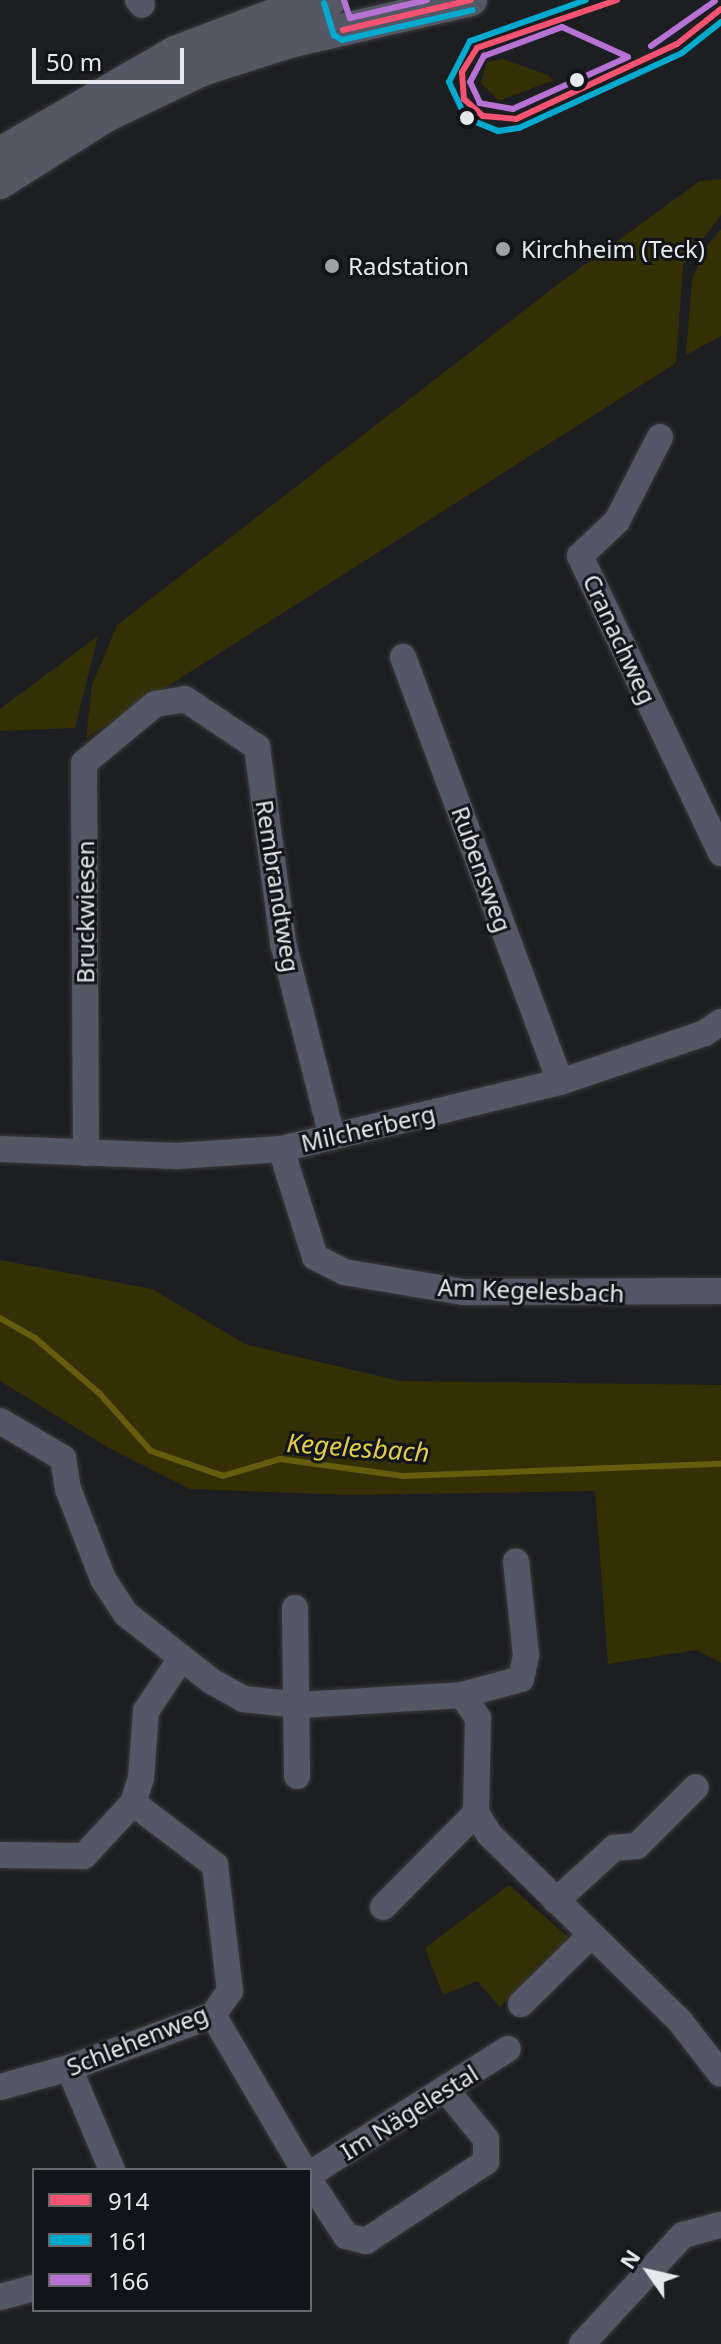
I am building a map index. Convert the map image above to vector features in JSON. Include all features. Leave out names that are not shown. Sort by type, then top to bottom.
[{"type":"main road","points":[[0,153],[95,94],[186,47],[336,10],[471,0]]},
{"type":"main road","points":[[0,183],[106,116],[336,10]]},
{"type":"street","name":"Cranachweg","points":[[660,437],[617,521],[580,556],[721,853]]},
{"type":"street","name":"Rubensweg","points":[[403,657],[560,1082]]},
{"type":"street","name":"Rembrandtweg","points":[[155,704],[185,699],[257,747],[283,943],[332,1137]]},
{"type":"street","name":"Bruckwiesen","points":[[86,1153],[84,763],[155,704]]},
{"type":"street","name":"Milcherberg","points":[[0,1149],[177,1156],[281,1149],[560,1082],[705,1033],[721,1022]]},
{"type":"street","name":"Am Kegelesbach","points":[[281,1149],[315,1257],[344,1272],[463,1292],[721,1291]]},
{"type":"street","points":[[0,1421],[63,1458],[68,1489],[103,1579],[126,1614],[180,1660],[243,1699],[300,1705],[462,1695],[521,1679],[526,1655],[516,1562]]},
{"type":"street","points":[[295,1608],[300,1705],[297,1776]]},
{"type":"street","points":[[0,1855],[84,1856],[133,1803],[141,1778],[146,1711],[180,1660]]},
{"type":"street","points":[[462,1695],[478,1718],[476,1813],[490,1835],[589,1937],[679,2020],[721,2074]]},
{"type":"street","points":[[556,1901],[614,1848],[637,1846],[696,1787]]},
{"type":"street","name":"Schlehenweg","points":[[0,2087],[69,2068],[213,2015],[230,1991],[215,1865],[133,1803]]},
{"type":"street","points":[[383,1907],[476,1813]]},
{"type":"street","points":[[521,2004],[589,1937]]},
{"type":"street","points":[[213,2015],[303,2168]]},
{"type":"street","name":"Im Nägelestal","points":[[312,2173],[508,2049]]},
{"type":"street","points":[[69,2068],[111,2168]]},
{"type":"street","points":[[312,2184],[346,2236],[366,2241],[486,2162],[486,2139],[446,2090]]},
{"type":"street","points":[[582,2344],[683,2235],[721,2225]]},
{"type":"street","points":[[0,2297],[32,2289]]},
{"type":"shaded area","points":[[503,59],[554,80],[499,101],[481,83],[487,62]]},
{"type":"shaded area","points":[[721,179],[721,215],[683,265],[676,363],[86,738],[92,685],[117,625],[561,282],[700,181]]},
{"type":"shaded area","points":[[721,229],[721,336],[686,355],[692,280],[704,250]]},
{"type":"shaded area","points":[[98,636],[75,728],[0,731],[0,709]]},
{"type":"shaded area","points":[[0,1260],[152,1289],[245,1344],[399,1381],[721,1385],[721,1663],[696,1650],[608,1664],[595,1491],[350,1495],[190,1489],[109,1448],[0,1381]]},
{"type":"shaded area","points":[[509,1885],[569,1938],[500,2007],[477,1981],[443,1995],[425,1948]]},
{"type":"waterway","name":"Kegelesbach","points":[[0,1318],[35,1338],[100,1394],[151,1451],[223,1476],[280,1459],[403,1476],[721,1464]]},
{"type":"transit line","name":"166","points":[[344,0],[350,18],[427,0]]},
{"type":"transit line","name":"914","points":[[343,30],[471,0]]},
{"type":"transit line","name":"161","points":[[586,0],[470,41],[449,82],[466,118],[498,131],[519,128],[682,53],[721,22]]},
{"type":"transit line","name":"914","points":[[617,0],[477,48],[462,72],[464,99],[483,116],[516,119],[677,44],[721,9]]},
{"type":"transit line","name":"166","points":[[651,46],[715,1]]},
{"type":"transit line","name":"161","points":[[324,3],[334,35],[342,40],[473,10]]},
{"type":"transit line","name":"166","points":[[562,27],[628,57],[513,109],[480,103],[470,82],[484,56],[562,27]]},
{"type":"place","name":"Kirchheim (Teck)","points":[[503,249]]},
{"type":"place","name":"Radstation","points":[[332,266]]}]
